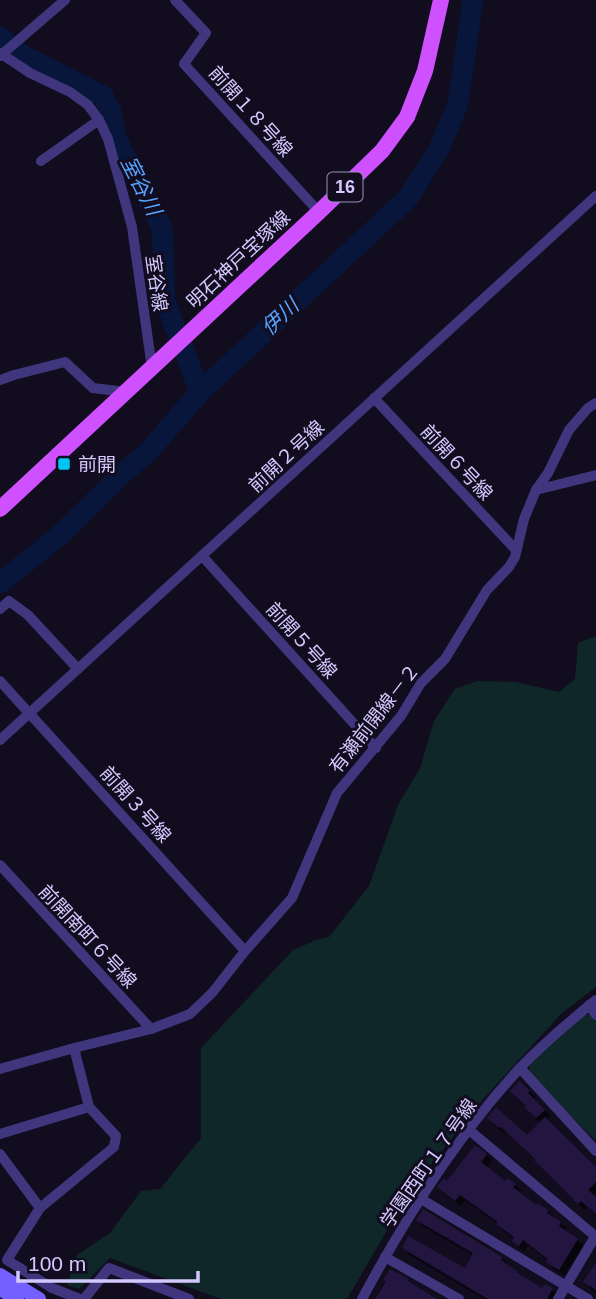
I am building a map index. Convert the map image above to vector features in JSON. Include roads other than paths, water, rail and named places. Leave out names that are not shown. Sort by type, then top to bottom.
[{"type":"main road","name":"明石神戸宝塚線","points":[[0,509],[382,151],[407,117],[425,71],[441,0]]},
{"type":"street","points":[[2,54],[65,0]]},
{"type":"street","name":"前開１８号線","points":[[176,0],[206,33],[184,64],[319,212]]},
{"type":"street","name":"室谷線","points":[[2,54],[30,73],[70,92],[88,105],[99,120],[108,139],[132,227],[152,368]]},
{"type":"street","points":[[41,162],[99,120]]},
{"type":"street","name":"前開２号線","points":[[0,740],[596,196]]},
{"type":"street","points":[[0,380],[65,362],[93,388],[126,392]]},
{"type":"street","name":"前開６号線","points":[[374,398],[515,549]]},
{"type":"street","name":"有瀬前開線－２","points":[[0,1069],[151,1029],[190,1014],[212,993],[292,898],[337,793],[401,716],[421,683],[445,659],[487,590],[509,567],[536,490],[548,473],[569,430],[596,402]]},
{"type":"street","points":[[536,490],[596,475]]},
{"type":"street","name":"前開５号線","points":[[203,557],[376,748]]},
{"type":"street","points":[[0,609],[9,601],[29,615],[78,669]]},
{"type":"street","name":"前開３号線","points":[[0,681],[245,951]]},
{"type":"street","name":"前開南町６号線","points":[[0,865],[151,1029]]},
{"type":"street","points":[[592,1002],[596,1015]]},
{"type":"street","name":"学園西町１７号線","points":[[362,1299],[421,1199],[468,1129],[520,1068],[592,1002]]},
{"type":"street","points":[[74,1048],[89,1107],[116,1136],[114,1147],[40,1208],[7,1260],[52,1288],[82,1299],[109,1268],[189,1299]]},
{"type":"street","points":[[520,1068],[596,1151]]},
{"type":"street","points":[[0,1134],[89,1107]]},
{"type":"street","points":[[468,1129],[596,1235],[558,1299]]},
{"type":"street","points":[[0,1154],[40,1208]]},
{"type":"street","points":[[421,1199],[588,1299]]},
{"type":"street","points":[[385,1257],[458,1299]]},
{"type":"street","points":[[0,1275],[38,1299]]},
{"type":"street","points":[[0,1289],[17,1299]]},
{"type":"waterway","name":"伊川","points":[[0,583],[59,536],[148,452],[200,392],[408,198],[439,149],[458,104],[473,0]]},
{"type":"waterway","name":"室谷川","points":[[0,37],[22,55],[103,96],[111,112],[115,136],[162,228],[165,301],[200,392]]},
{"type":"place","name":"前開","points":[[64,464]]}]
